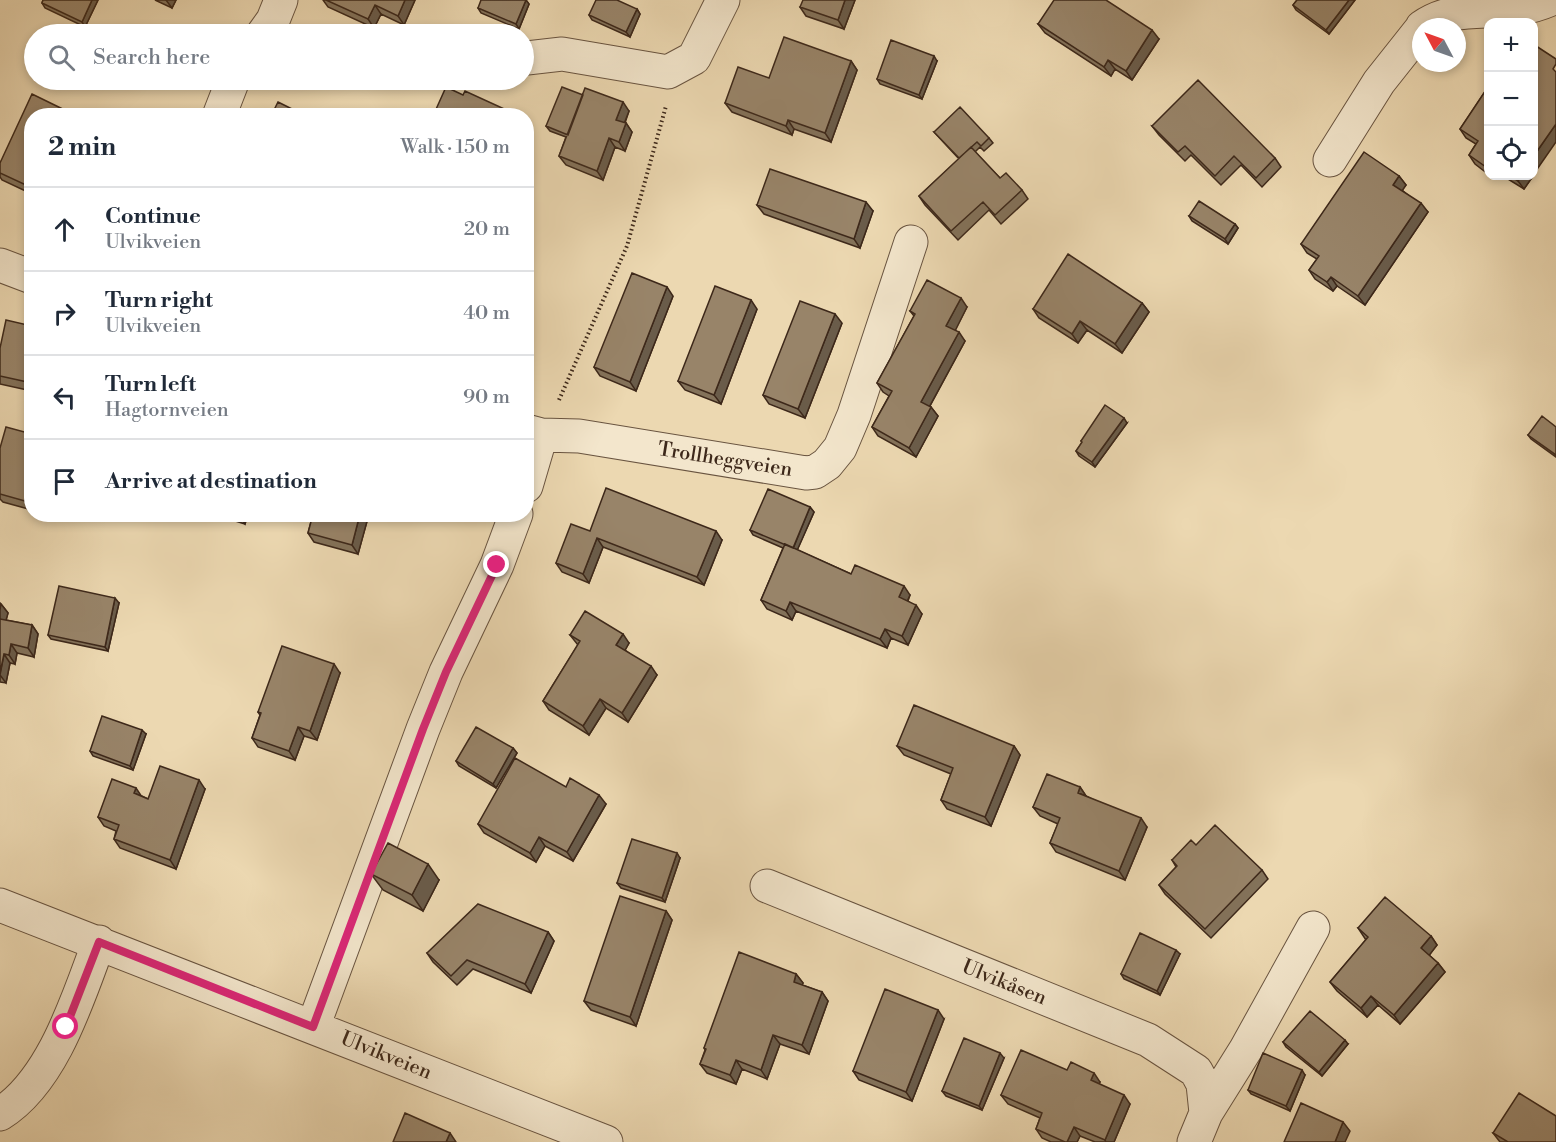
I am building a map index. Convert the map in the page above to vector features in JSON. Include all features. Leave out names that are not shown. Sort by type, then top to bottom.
[{"type":"street","points":[[270,24],[281,0]]},
{"type":"street","points":[[534,57],[562,54],[668,72],[693,58],[723,0]]},
{"type":"street","points":[[1431,18],[1437,11],[1454,4],[1528,7],[1549,0]]},
{"type":"street","points":[[1330,160],[1379,82],[1412,41]]},
{"type":"street","points":[[222,108],[230,90]]},
{"type":"street","name":"Trollheggveien","points":[[534,433],[579,436],[807,473],[815,472],[827,464],[840,448],[845,437],[911,242]]},
{"type":"street","points":[[0,265],[24,274]]},
{"type":"street","points":[[313,1027],[423,729],[446,672],[497,565],[513,522]]},
{"type":"street","name":"Ulvikåsen","points":[[768,886],[1148,1040],[1196,1071],[1203,1084],[1200,1127]]},
{"type":"street","name":"Ulvikveien","points":[[0,905],[606,1142]]},
{"type":"street","name":"Ulvikåsen","points":[[1200,1127],[1313,928]]},
{"type":"street","points":[[0,1114],[23,1096],[37,1078],[66,1027],[99,942]]},
{"type":"path","points":[[534,433],[564,389],[627,246],[676,68]]},
{"type":"building","points":[[43,0],[92,0],[82,22],[42,3]]},
{"type":"building","points":[[326,0],[405,0],[398,16],[375,5],[368,19]]},
{"type":"building","points":[[481,0],[526,0],[516,24],[478,8]]},
{"type":"building","points":[[596,0],[617,0],[637,9],[626,32],[589,15]]},
{"type":"building","points":[[803,0],[845,0],[838,20],[800,7]]},
{"type":"building","points":[[1054,0],[1106,0],[1152,30],[1126,71],[1108,60],[1104,67],[1038,24]]},
{"type":"building","points":[[1297,0],[1349,0],[1326,30],[1293,5]]},
{"type":"building","points":[[784,37],[851,61],[825,133],[788,120],[786,126],[725,103],[738,67],[769,78]]},
{"type":"building","points":[[891,40],[934,56],[919,95],[877,79]]},
{"type":"building","points":[[1538,47],[1556,59],[1553,69],[1556,72],[1556,124],[1538,150]]},
{"type":"building","points":[[1198,80],[1275,158],[1256,178],[1234,156],[1215,176],[1185,146],[1178,152],[1152,126]]},
{"type":"building","points":[[562,87],[583,95],[568,135],[546,126]]},
{"type":"building","points":[[585,88],[623,102],[616,120],[626,123],[619,142],[609,138],[597,171],[559,156]]},
{"type":"building","points":[[445,90],[452,90],[463,95],[465,91],[502,108],[437,108]]},
{"type":"building","points":[[1484,93],[1484,166],[1469,155],[1478,141],[1460,129]]},
{"type":"building","points":[[32,94],[61,108],[26,108]]},
{"type":"building","points":[[278,102],[290,108],[275,108]]},
{"type":"building","points":[[960,107],[989,138],[981,146],[977,142],[959,158],[934,132]]},
{"type":"building","points":[[24,111],[24,184],[0,173],[0,163]]},
{"type":"building","points":[[971,147],[1000,178],[1006,173],[1022,190],[995,215],[983,202],[951,231],[919,196]]},
{"type":"building","points":[[1364,152],[1399,176],[1393,185],[1421,203],[1358,296],[1331,277],[1327,282],[1309,270],[1319,256],[1301,244]]},
{"type":"building","points":[[770,169],[866,202],[854,239],[757,205]]},
{"type":"building","points":[[1199,201],[1235,224],[1225,239],[1189,216]]},
{"type":"building","points":[[1068,254],[1142,303],[1115,344],[1080,321],[1072,334],[1033,309]]},
{"type":"building","points":[[632,273],[667,287],[630,382],[594,367]]},
{"type":"building","points":[[927,280],[961,298],[946,326],[959,332],[921,402],[931,407],[909,448],[872,427],[892,391],[877,383],[915,314],[910,311]]},
{"type":"building","points":[[715,286],[751,300],[714,395],[678,381]]},
{"type":"building","points":[[800,301],[835,314],[798,409],[763,395]]},
{"type":"building","points":[[6,320],[24,324],[24,381],[0,376],[0,348]]},
{"type":"building","points":[[1105,405],[1124,418],[1092,462],[1076,451]]},
{"type":"building","points":[[1542,416],[1556,427],[1556,455],[1528,435]]},
{"type":"building","points":[[6,427],[24,432],[24,501],[0,494],[0,448]]},
{"type":"building","points":[[606,488],[716,531],[697,577],[597,538],[583,574],[556,563],[571,524],[590,531]]},
{"type":"building","points":[[768,489],[810,507],[793,548],[750,530]]},
{"type":"building","points":[[311,522],[358,522],[352,545],[308,533]]},
{"type":"building","points":[[785,544],[851,574],[855,565],[904,586],[899,597],[916,605],[902,636],[885,629],[880,639],[790,602],[786,611],[761,600]]},
{"type":"building","points":[[59,586],[115,598],[105,647],[48,635]]},
{"type":"building","points":[[585,611],[623,634],[616,645],[651,666],[622,713],[600,699],[583,726],[543,701],[580,641],[570,635]]},
{"type":"building","points":[[0,619],[32,625],[28,648],[11,644],[9,655],[4,654],[0,673]]},
{"type":"building","points":[[282,646],[334,664],[310,731],[298,727],[289,751],[252,738],[261,713],[258,712]]},
{"type":"building","points":[[914,705],[1014,746],[985,817],[941,800],[953,768],[897,746]]},
{"type":"building","points":[[102,716],[142,730],[130,766],[90,751]]},
{"type":"building","points":[[476,727],[513,748],[493,784],[456,761]]},
{"type":"building","points":[[515,758],[566,787],[570,778],[599,795],[567,852],[539,837],[530,853],[478,824]]},
{"type":"building","points":[[160,766],[199,780],[170,860],[114,839],[119,825],[98,817],[112,779],[136,788],[134,793],[148,799]]},
{"type":"building","points":[[1047,774],[1080,787],[1078,793],[1141,818],[1119,871],[1050,843],[1060,818],[1033,807]]},
{"type":"building","points":[[1215,825],[1262,870],[1205,929],[1159,885],[1177,866],[1172,860],[1191,840],[1196,845]]},
{"type":"building","points":[[632,839],[677,853],[662,898],[617,883]]},
{"type":"building","points":[[388,843],[428,864],[412,895],[371,874]]},
{"type":"building","points":[[620,896],[666,911],[630,1017],[584,1001]]},
{"type":"building","points":[[1385,897],[1431,936],[1421,948],[1438,963],[1394,1015],[1371,996],[1361,1008],[1330,982],[1368,937],[1358,928]]},
{"type":"building","points":[[478,904],[548,932],[525,984],[467,960],[451,976],[427,953]]},
{"type":"building","points":[[1140,933],[1176,950],[1157,991],[1121,974]]},
{"type":"building","points":[[739,952],[796,974],[794,982],[822,992],[802,1045],[773,1035],[761,1070],[736,1060],[730,1075],[700,1064]]},
{"type":"building","points":[[885,989],[938,1010],[906,1092],[853,1071]]},
{"type":"building","points":[[1310,1011],[1345,1040],[1319,1072],[1283,1042]]},
{"type":"building","points":[[964,1038],[1000,1053],[979,1106],[942,1091]]},
{"type":"building","points":[[1021,1050],[1067,1070],[1071,1062],[1094,1073],[1091,1080],[1124,1095],[1105,1140],[1074,1127],[1065,1142],[1036,1129],[1042,1113],[1001,1095]]},
{"type":"building","points":[[1263,1053],[1302,1070],[1286,1106],[1248,1090]]},
{"type":"building","points":[[1519,1093],[1556,1116],[1556,1142],[1508,1142],[1493,1133]]},
{"type":"building","points":[[1301,1103],[1343,1122],[1335,1142],[1284,1142]]},
{"type":"building","points":[[405,1113],[450,1133],[446,1142],[393,1142]]},
{"type":"route","points":[[66,1027],[99,942],[313,1027],[423,729],[446,672],[497,565]]}]
